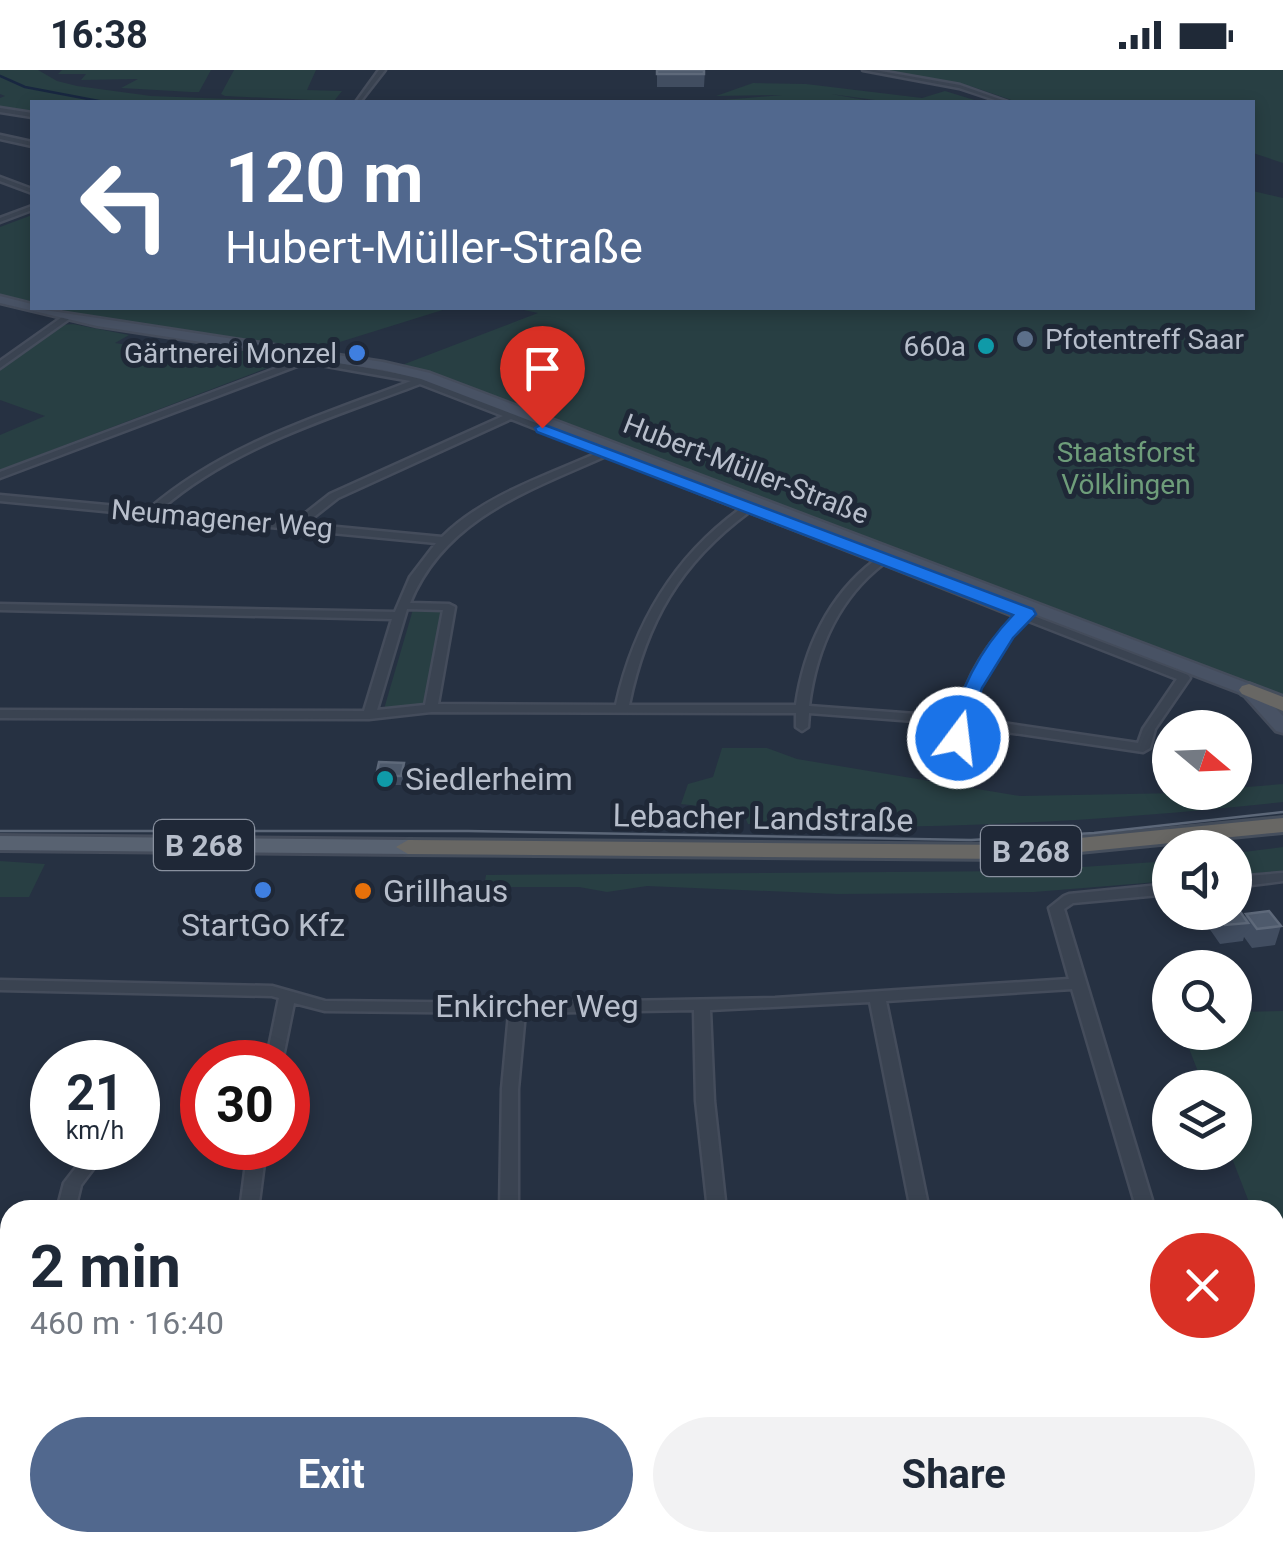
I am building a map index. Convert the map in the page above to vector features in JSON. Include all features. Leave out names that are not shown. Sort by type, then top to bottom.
[{"type":"highway","points":[[1249,690],[1283,705]]},
{"type":"highway","name":"Lebacher Landstraße","points":[[408,853],[1009,852],[1283,826]]},
{"type":"highway","points":[[1252,841],[1283,837]]},
{"type":"highway","name":"Lebacher Landstraße","points":[[408,853],[1014,863],[1152,852]]},
{"type":"main road","name":"Hubert-Müller-Straße","points":[[0,300],[30,307]]},
{"type":"main road","name":"Hubert-Müller-Straße","points":[[42,310],[383,366],[434,379],[1249,690],[1283,729]]},
{"type":"main road","name":"Hubert-Müller-Straße","points":[[1097,632],[1245,701],[1283,729]]},
{"type":"main road","name":"Lebacher Landstraße","points":[[0,843],[408,853]]},
{"type":"main road","name":"Lebacher Landstraße","points":[[0,854],[408,853]]},
{"type":"street","points":[[359,100],[382,70]]},
{"type":"street","points":[[866,70],[960,87],[999,100]]},
{"type":"street","points":[[0,110],[30,115]]},
{"type":"street","points":[[0,137],[30,144]]},
{"type":"street","points":[[0,179],[30,189]]},
{"type":"street","points":[[0,220],[30,209]]},
{"type":"street","points":[[0,365],[68,316]]},
{"type":"street","points":[[0,475],[314,357]]},
{"type":"street","name":"Hubert-Müller-Straße","points":[[314,357],[321,362],[419,380],[1186,675]]},
{"type":"street","points":[[151,512],[186,482],[225,460],[419,380]]},
{"type":"street","points":[[295,526],[334,496],[511,416]]},
{"type":"street","points":[[369,715],[417,575],[445,541],[494,506],[605,452]]},
{"type":"street","name":"Neumagener Weg","points":[[0,498],[445,541]]},
{"type":"street","points":[[622,707],[632,662],[658,602],[697,551],[750,507]]},
{"type":"street","points":[[802,727],[809,670],[831,617],[871,567],[883,559]]},
{"type":"street","points":[[0,607],[403,611],[449,607],[431,708]]},
{"type":"street","points":[[958,738],[960,721],[988,659],[1026,614]]},
{"type":"street","points":[[0,714],[369,715],[431,708],[802,709],[960,721],[1143,748],[1149,729],[1186,675]]},
{"type":"street","points":[[1252,880],[1283,877]]},
{"type":"street","points":[[1143,1200],[1058,925],[1059,903],[1152,891]]},
{"type":"street","name":"Enkircher Weg","points":[[0,985],[288,995],[324,1006],[518,1008],[702,1006],[1076,984]]},
{"type":"street","points":[[279,1040],[288,995]]},
{"type":"street","points":[[876,998],[918,1200]]},
{"type":"street","points":[[702,1006],[705,1101],[716,1200]]},
{"type":"street","points":[[508,1200],[510,1089],[518,1008]]},
{"type":"street","points":[[69,1200],[73,1183],[83,1170]]},
{"type":"street","points":[[251,1200],[255,1170]]},
{"type":"green space","points":[[0,70],[38,70],[77,86],[151,96],[259,100],[30,100],[30,113],[0,108],[0,98],[5,96],[0,94]]},
{"type":"green space","points":[[62,70],[211,70],[199,92],[191,92],[121,88],[138,79],[81,80],[86,74],[58,74]]},
{"type":"green space","points":[[234,70],[316,70],[307,90],[342,91],[335,100],[221,94]]},
{"type":"green space","points":[[875,70],[1283,70],[1283,163],[1255,154],[1255,100],[1011,100],[973,87]]},
{"type":"green space","points":[[753,83],[806,84],[922,98],[945,91],[974,100],[874,100],[831,94],[865,100],[723,100],[782,95],[716,96]]},
{"type":"green space","name":"Staatsforst Völklingen","points":[[1255,191],[1283,198],[1283,700],[1017,594],[402,365],[538,313],[524,310],[1255,310]]},
{"type":"green space","points":[[30,216],[30,302],[0,295],[0,227]]},
{"type":"green space","points":[[60,310],[443,310],[311,351]]},
{"type":"green space","points":[[73,324],[129,335],[115,343],[203,357],[225,347],[285,356],[288,360],[0,470],[0,435],[45,416],[0,400],[0,369],[58,325]]},
{"type":"green space","points":[[414,606],[449,607],[432,702],[384,709]]},
{"type":"green space","points":[[722,748],[767,748],[797,759],[1020,796],[1152,794],[1152,810],[1201,810],[1016,823],[882,827],[748,824],[742,811],[681,804],[688,784],[713,777]]},
{"type":"green space","points":[[1283,784],[1283,802],[1252,805],[1252,787]]},
{"type":"green space","points":[[1283,847],[1283,871],[1252,874],[1252,851]]},
{"type":"green space","points":[[0,861],[45,864],[29,897],[0,897]]},
{"type":"green space","points":[[1152,862],[1152,882],[1034,892],[838,894],[647,886],[607,892],[579,887],[484,887],[486,875],[1024,871]]},
{"type":"green space","points":[[1283,1011],[1283,1200],[1248,1200],[1237,1170],[1252,1170],[1252,1070],[1197,1070],[1190,1050],[1252,1050],[1252,1012]]},
{"type":"building","points":[[657,70],[704,70],[704,74],[657,74]]},
{"type":"building","points":[[379,762],[404,763],[401,776],[376,776]]},
{"type":"building","points":[[1269,911],[1281,926],[1257,929],[1252,913]]},
{"type":"waterway","points":[[0,76],[25,87],[93,100]]},
{"type":"tram line","points":[[0,831],[468,831],[971,840],[1094,833],[1283,812]]},
{"type":"place","name":"Pfotentreff Saar","points":[[1025,339]]},
{"type":"place","name":"660a","points":[[986,346]]},
{"type":"place","name":"Gärtnerei Monzel","points":[[357,353]]},
{"type":"place","name":"Siedlerheim","points":[[385,779]]},
{"type":"place","name":"StartGo Kfz","points":[[263,890]]},
{"type":"place","name":"Grillhaus","points":[[363,891]]},
{"type":"route","points":[[542,428],[1026,614],[1005,635],[972,688],[958,738]]}]
